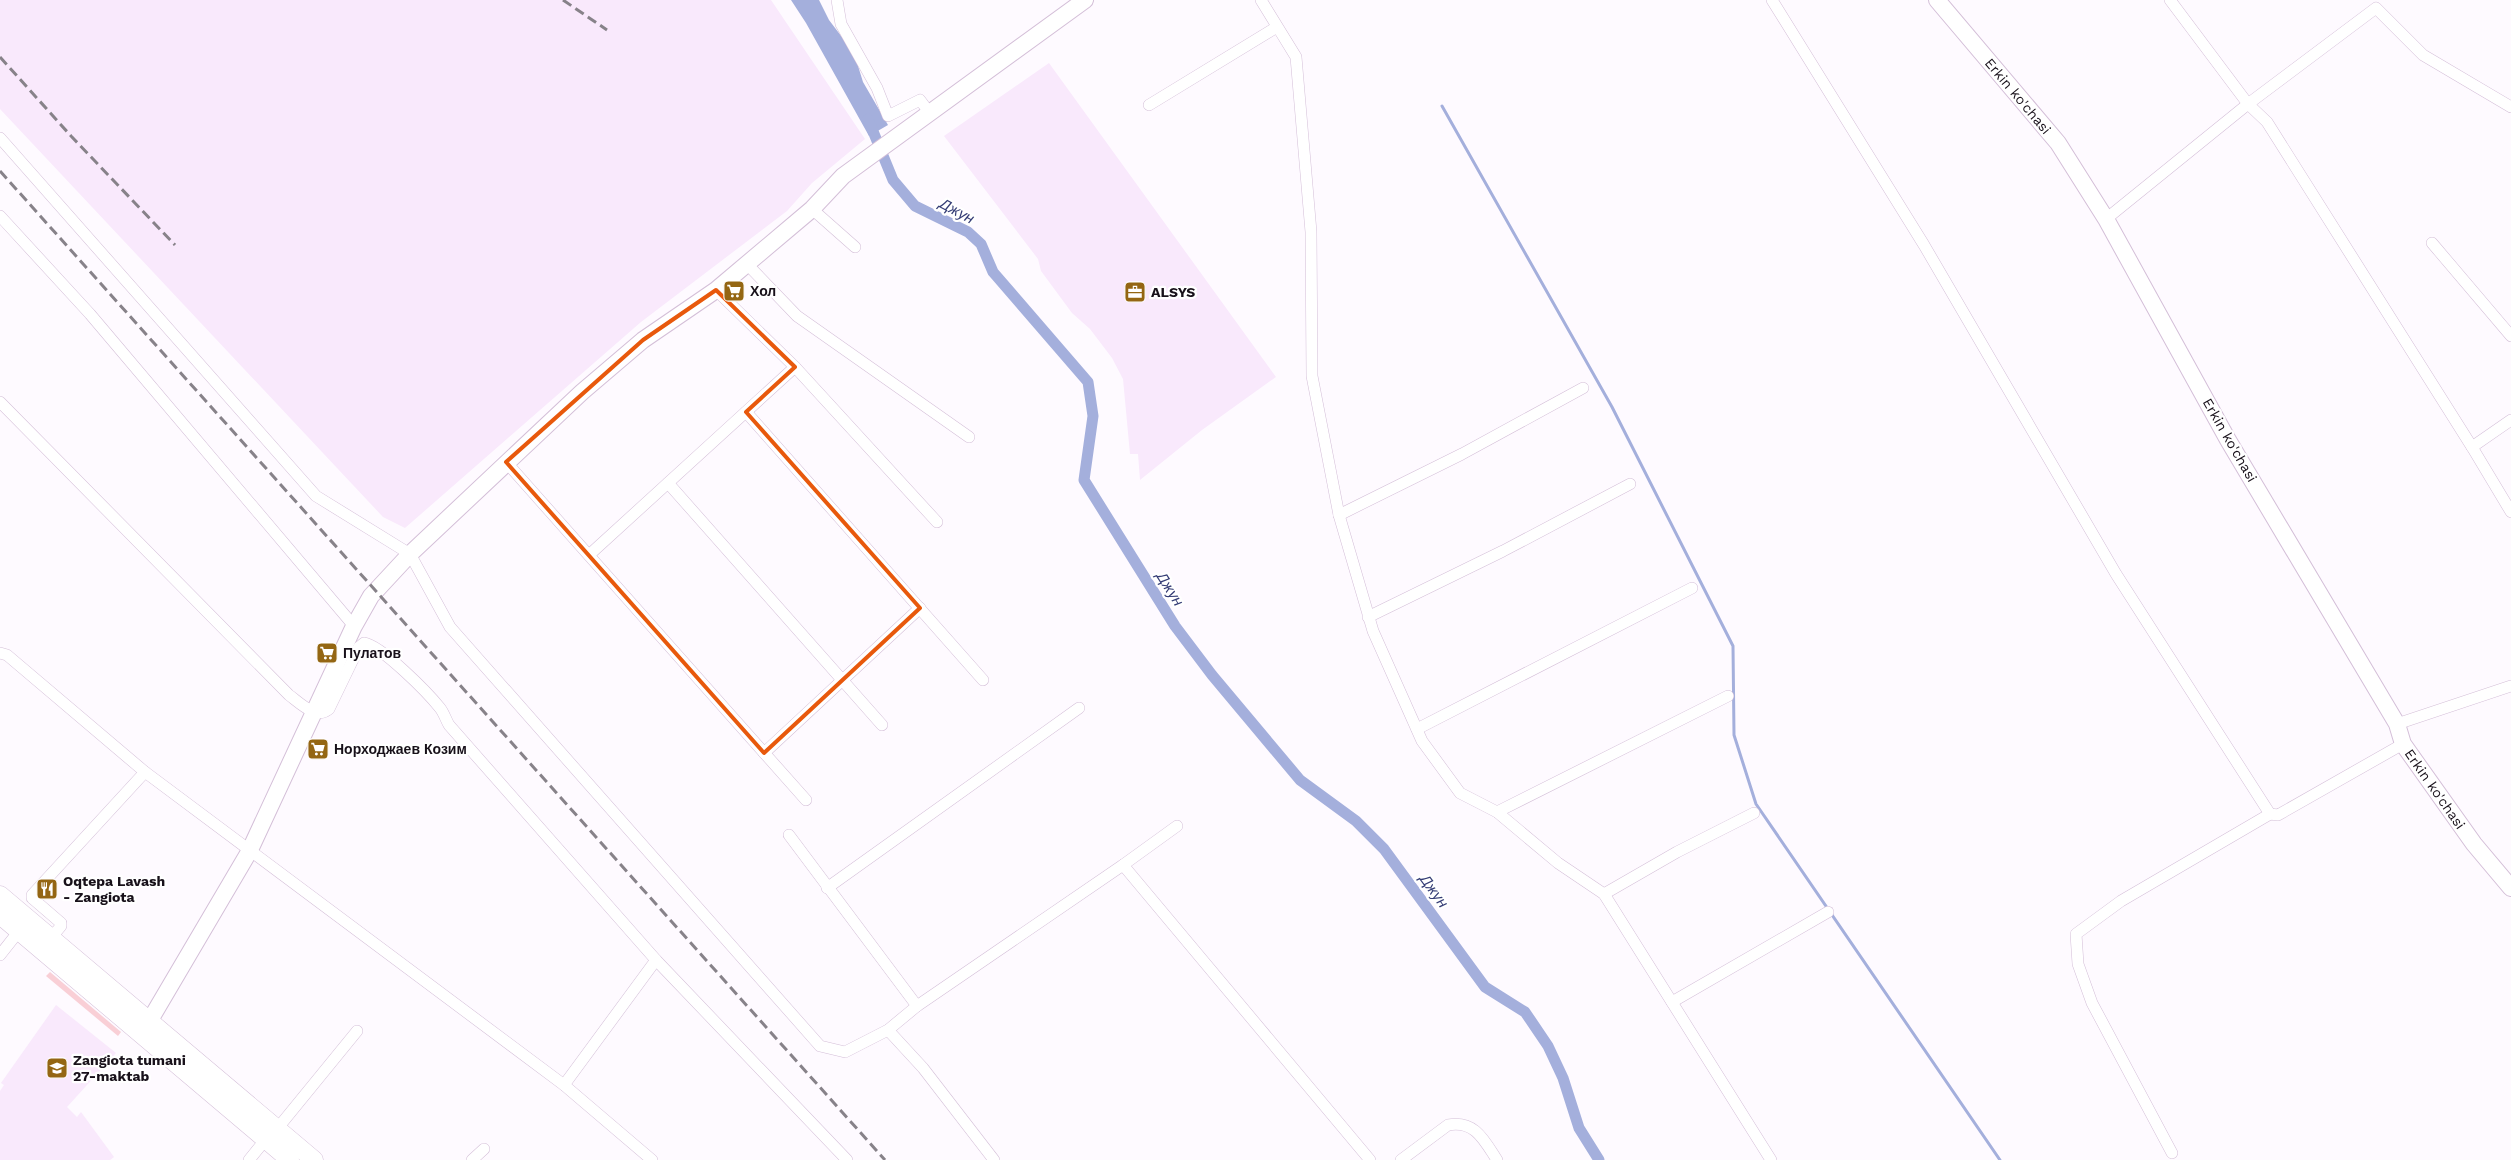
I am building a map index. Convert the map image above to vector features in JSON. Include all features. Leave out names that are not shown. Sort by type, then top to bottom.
[{"type":"main road","points":[[145,1029],[249,852],[354,626],[371,596],[410,554],[506,462],[582,392],[643,340],[716,290],[812,209],[843,176],[1085,0]]},
{"type":"main road","name":"Erkin ko'chasi","points":[[1937,0],[2058,144],[2106,219],[2228,440],[2397,724],[2403,744],[2474,844],[2511,888]]},
{"type":"main road","points":[[0,895],[51,938],[145,1029]]},
{"type":"main road","points":[[0,915],[145,1029],[271,1134],[314,1160]]},
{"type":"main road","points":[[271,1134],[290,1160]]},
{"type":"street","points":[[837,0],[841,24],[877,88],[888,116],[920,100],[929,112]]},
{"type":"street","points":[[1261,0],[1296,57],[1311,232],[1312,376],[1339,515],[1368,617],[1422,741],[1460,794],[1497,812],[1558,863],[1604,894],[1771,1160]]},
{"type":"street","points":[[1772,0],[1924,244],[2116,574],[2270,814]]},
{"type":"street","points":[[2170,0],[2248,104],[2267,122],[2511,512]]},
{"type":"street","points":[[2106,219],[2372,4],[2423,56],[2511,107]]},
{"type":"street","points":[[1149,105],[1278,27]]},
{"type":"street","points":[[0,138],[316,496],[410,554],[450,627],[820,1046],[845,1052],[888,1030],[917,1006],[1177,826]]},
{"type":"street","points":[[812,209],[855,247]]},
{"type":"street","points":[[0,216],[90,314],[354,626]]},
{"type":"street","points":[[2432,243],[2511,336]]},
{"type":"street","points":[[746,263],[797,316],[969,437]]},
{"type":"street","points":[[716,290],[795,367],[937,522]]},
{"type":"street","points":[[590,555],[795,367]]},
{"type":"street","points":[[1339,515],[1462,454],[1583,388]]},
{"type":"street","points":[[0,402],[289,695],[313,713],[326,712],[329,709],[359,647],[364,643],[370,644],[422,688],[442,710],[449,726],[656,960],[847,1160]]},
{"type":"street","points":[[746,412],[983,680]]},
{"type":"street","points":[[2472,447],[2511,420]]},
{"type":"street","points":[[506,462],[806,800]]},
{"type":"street","points":[[668,483],[845,680],[882,725]]},
{"type":"street","points":[[1368,617],[1503,551],[1630,484]]},
{"type":"street","points":[[1417,729],[1692,588]]},
{"type":"street","points":[[764,753],[845,680],[920,608]]},
{"type":"street","points":[[0,653],[7,655],[145,772],[249,852],[564,1085],[652,1160]]},
{"type":"street","points":[[2397,724],[2511,686]]},
{"type":"street","points":[[1497,812],[1728,696]]},
{"type":"street","points":[[827,888],[1079,708]]},
{"type":"street","points":[[2172,1153],[2092,1003],[2078,964],[2076,934],[2121,901],[2270,814],[2278,815],[2403,744]]},
{"type":"street","points":[[51,938],[61,924],[32,898],[32,895],[145,772]]},
{"type":"street","points":[[1604,894],[1678,852],[1754,813]]},
{"type":"street","points":[[789,835],[917,1006]]},
{"type":"street","points":[[1123,865],[1370,1160]]},
{"type":"street","points":[[1672,1002],[1828,912]]},
{"type":"street","points":[[0,955],[19,931]]},
{"type":"street","points":[[564,1085],[656,960]]},
{"type":"street","points":[[888,1030],[923,1068],[994,1160]]},
{"type":"street","points":[[249,1160],[357,1031]]},
{"type":"street","points":[[1401,1160],[1448,1125],[1456,1124],[1477,1130],[1497,1160]]},
{"type":"street","points":[[472,1160],[484,1149]]},
{"type":"highlighted area","points":[[716,290],[795,367],[746,412],[920,608],[764,753],[506,462],[643,340]]},
{"type":"shaded area","points":[[0,0],[771,0],[865,139],[812,183],[787,211],[641,322],[405,528],[383,517],[0,109]]},
{"type":"shaded area","name":"ALSYS","points":[[1049,63],[1276,377],[1202,430],[1140,480],[1138,454],[1130,454],[1123,379],[1112,358],[1090,329],[1072,313],[1041,271],[1038,259],[944,136]]},
{"type":"shaded area","points":[[50,972],[121,1032],[118,1036],[46,976]]},
{"type":"shaded area","name":"Zangiota tumani 27-maktab","points":[[56,1005],[116,1053],[67,1107],[77,1117],[81,1112],[114,1157],[110,1160],[0,1160],[0,1091],[4,1085],[1,1083]]},
{"type":"water","points":[[791,0],[819,0],[829,20],[854,53],[863,82],[888,125],[869,136],[806,23]]},
{"type":"waterway","points":[[1442,106],[1612,407],[1733,646],[1734,735],[1756,804],[2000,1160]]},
{"type":"waterway","name":"Джун","points":[[868,119],[893,180],[915,206],[968,232],[981,244],[993,272],[1088,382],[1093,416],[1084,480],[1175,626],[1212,675],[1300,780],[1356,821],[1384,849],[1485,987],[1525,1012],[1548,1046],[1563,1078],[1579,1128],[1599,1160]]},
{"type":"railway","points":[[563,0],[607,30]]},
{"type":"railway","points":[[0,57],[71,136],[175,245]]},
{"type":"railway","points":[[0,171],[885,1160]]},
{"type":"place","name":"Хол","points":[[734,291]]},
{"type":"place","name":"ALSYS","points":[[1135,292]]},
{"type":"place","name":"Пулатов","points":[[327,653]]},
{"type":"place","name":"Норходжаев Козим","points":[[318,749]]},
{"type":"place","name":"Oqtepa Lavash - Zangiota","points":[[47,889]]},
{"type":"place","name":"Zangiota tumani 27-maktab","points":[[57,1068]]}]
